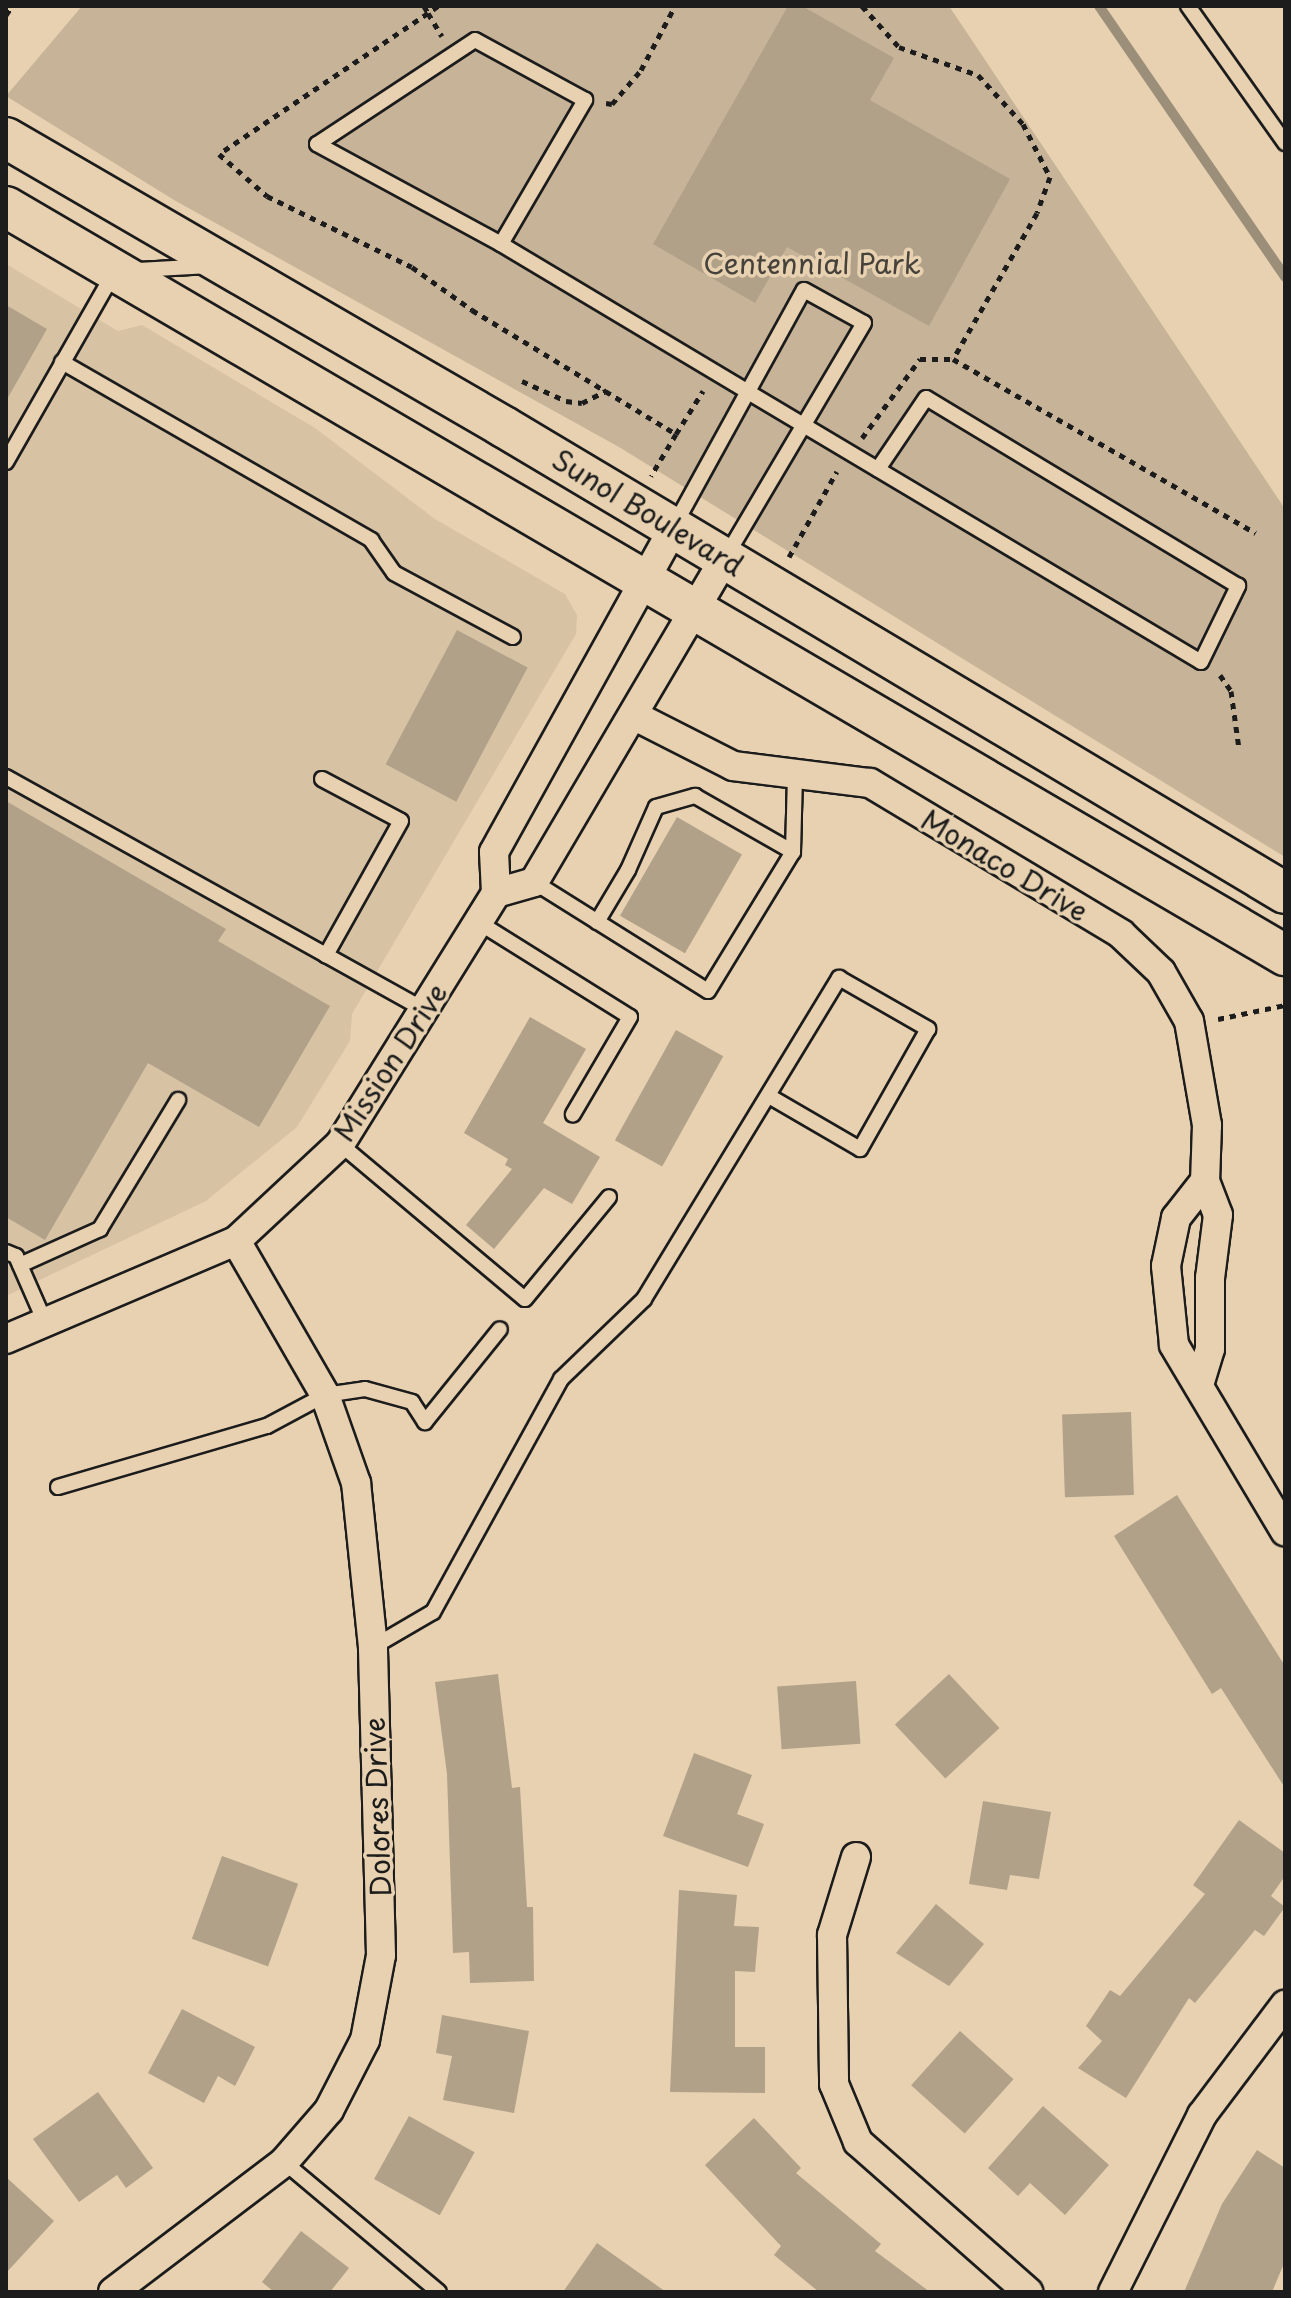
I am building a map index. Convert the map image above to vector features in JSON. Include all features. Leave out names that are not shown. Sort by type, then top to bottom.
[{"type":"main road","name":"Sunol Boulevard","points":[[6,138],[674,527],[1285,893]]},
{"type":"main road","points":[[6,207],[1285,955]]},
{"type":"street","points":[[674,527],[494,852],[496,893],[534,882],[725,558]]},
{"type":"street","name":"Monaco Drive","points":[[633,715],[733,766],[870,783],[1121,934],[1161,972],[1189,1021],[1207,1125],[1205,1181],[1218,1215],[1210,1278],[1210,1349],[1199,1385]]},
{"type":"street","name":"Mission Drive","points":[[6,1339],[236,1241],[340,1144],[496,893]]},
{"type":"street","points":[[1205,1181],[1176,1218],[1166,1266],[1174,1345],[1285,1531]]},
{"type":"street","name":"Dolores Drive","points":[[113,2292],[284,2162],[329,2110],[365,2040],[381,1955],[373,1647],[356,1483],[325,1395],[236,1241]]},
{"type":"street","points":[[856,1857],[832,1935],[834,2084],[858,2142],[1028,2292]]},
{"type":"street","points":[[1113,2292],[1202,2115],[1285,2005]]},
{"type":"lane","points":[[1188,6],[1285,143]]},
{"type":"lane","points":[[501,244],[585,100],[475,40],[317,144],[501,244],[1201,662],[1238,586],[926,398],[878,469]]},
{"type":"lane","points":[[6,462],[115,271],[223,265]]},
{"type":"lane","points":[[674,527],[804,290],[864,323],[725,558]]},
{"type":"lane","points":[[62,362],[371,540],[394,573],[513,637]]},
{"type":"lane","points":[[534,882],[708,991],[793,852],[795,774]]},
{"type":"lane","points":[[6,777],[425,1010]]},
{"type":"lane","points":[[322,779],[401,821],[326,955]]},
{"type":"lane","points":[[597,922],[628,870],[656,807],[695,796],[793,852]]},
{"type":"lane","points":[[478,922],[630,1017],[573,1114]]},
{"type":"lane","points":[[373,1647],[433,1612],[561,1379],[644,1299],[839,978],[928,1029],[860,1149],[769,1096]]},
{"type":"lane","points":[[20,1265],[100,1229],[178,1100]]},
{"type":"lane","points":[[340,1144],[525,1299],[609,1197]]},
{"type":"lane","points":[[6,1252],[20,1265],[45,1322]]},
{"type":"lane","points":[[58,1487],[267,1426],[325,1395],[365,1389],[412,1402],[425,1422],[500,1329]]},
{"type":"lane","points":[[284,2162],[439,2292]]},
{"type":"path","points":[[6,15],[12,6]]},
{"type":"path","points":[[424,6],[454,55]]},
{"type":"path","points":[[438,6],[219,154],[267,196],[412,267],[472,310],[676,434],[651,477],[660,481]]},
{"type":"path","points":[[585,100],[612,104],[641,70],[675,6]]},
{"type":"path","points":[[862,6],[899,47],[978,75],[1023,124],[1050,177],[1037,213],[953,359],[1256,533]]},
{"type":"path","points":[[522,381],[566,401],[582,403],[607,390]]},
{"type":"path","points":[[1205,655],[1231,691],[1239,749]]},
{"type":"path","points":[[1189,1021],[1285,1005]]},
{"type":"shaded area","points":[[6,264],[118,331],[142,325],[315,428],[435,519],[565,594],[577,615],[576,634],[352,1014],[350,1041],[297,1127],[206,1201],[6,1296]]},
{"type":"green space","name":"Centennial Park","points":[[82,6],[949,6],[1285,509],[1285,857],[619,447],[174,200],[6,96]]},
{"type":"building","points":[[788,6],[802,6],[894,58],[870,100],[1010,179],[929,326],[787,247],[755,303],[653,244]]},
{"type":"building","points":[[6,305],[47,329],[6,401]]},
{"type":"building","points":[[457,630],[528,668],[456,802],[386,764]]},
{"type":"building","points":[[6,801],[226,929],[218,941],[330,1006],[259,1127],[148,1063],[45,1240],[6,1217]]},
{"type":"building","points":[[677,817],[742,854],[685,953],[620,916]]},
{"type":"building","points":[[530,1017],[586,1049],[543,1123],[600,1157],[572,1204],[544,1188],[494,1249],[466,1225],[512,1169],[505,1165],[508,1159],[464,1133]]},
{"type":"building","points":[[676,1030],[723,1056],[662,1166],[615,1140]]},
{"type":"building","points":[[1131,1412],[1134,1495],[1065,1497],[1062,1414]]},
{"type":"building","points":[[1177,1495],[1285,1666],[1285,1788],[1221,1688],[1212,1694],[1114,1536]]},
{"type":"building","points":[[498,1674],[512,1788],[520,1787],[527,1907],[533,1907],[534,1981],[470,1983],[469,1952],[453,1953],[447,1774],[435,1682]]},
{"type":"building","points":[[949,1674],[999,1728],[945,1779],[895,1724]]},
{"type":"building","points":[[856,1681],[860,1744],[782,1749],[777,1687]]},
{"type":"building","points":[[694,1753],[752,1775],[737,1814],[764,1824],[748,1867],[663,1836]]},
{"type":"building","points":[[983,1801],[1051,1812],[1039,1879],[1010,1875],[1007,1890],[969,1884]]},
{"type":"building","points":[[1239,1820],[1285,1853],[1285,1876],[1271,1896],[1285,1907],[1264,1936],[1255,1930],[1195,2003],[1189,1998],[1126,2098],[1078,2068],[1102,2041],[1086,2026],[1110,1990],[1120,1996],[1205,1894],[1193,1885]]},
{"type":"building","points":[[222,1856],[298,1884],[268,1966],[192,1939]]},
{"type":"building","points":[[679,1890],[737,1895],[734,1926],[759,1927],[755,1972],[735,1971],[735,2047],[765,2047],[765,2093],[670,2092]]},
{"type":"building","points":[[936,1904],[984,1944],[949,1986],[896,1953]]},
{"type":"building","points":[[182,2009],[255,2047],[235,2086],[218,2076],[204,2103],[148,2073]]},
{"type":"building","points":[[442,2015],[529,2031],[514,2113],[443,2100],[452,2056],[436,2053]]},
{"type":"building","points":[[960,2031],[1014,2079],[965,2133],[911,2085]]},
{"type":"building","points":[[98,2092],[153,2168],[126,2188],[117,2175],[79,2202],[33,2139]]},
{"type":"building","points":[[1043,2106],[1109,2165],[1065,2215],[1030,2183],[1018,2196],[988,2168]]},
{"type":"building","points":[[409,2116],[475,2152],[440,2215],[374,2179]]},
{"type":"building","points":[[754,2118],[801,2168],[796,2173],[881,2244],[875,2251],[930,2292],[819,2292],[774,2255],[781,2246],[705,2165]]},
{"type":"building","points":[[1257,2150],[1285,2168],[1285,2261],[1272,2292],[1184,2292],[1222,2204]]},
{"type":"building","points":[[6,2177],[54,2221],[6,2273]]},
{"type":"building","points":[[301,2231],[349,2268],[330,2292],[274,2292],[262,2282]]},
{"type":"building","points":[[597,2243],[666,2292],[563,2292]]},
{"type":"waterway","points":[[1099,6],[1285,277]]}]
